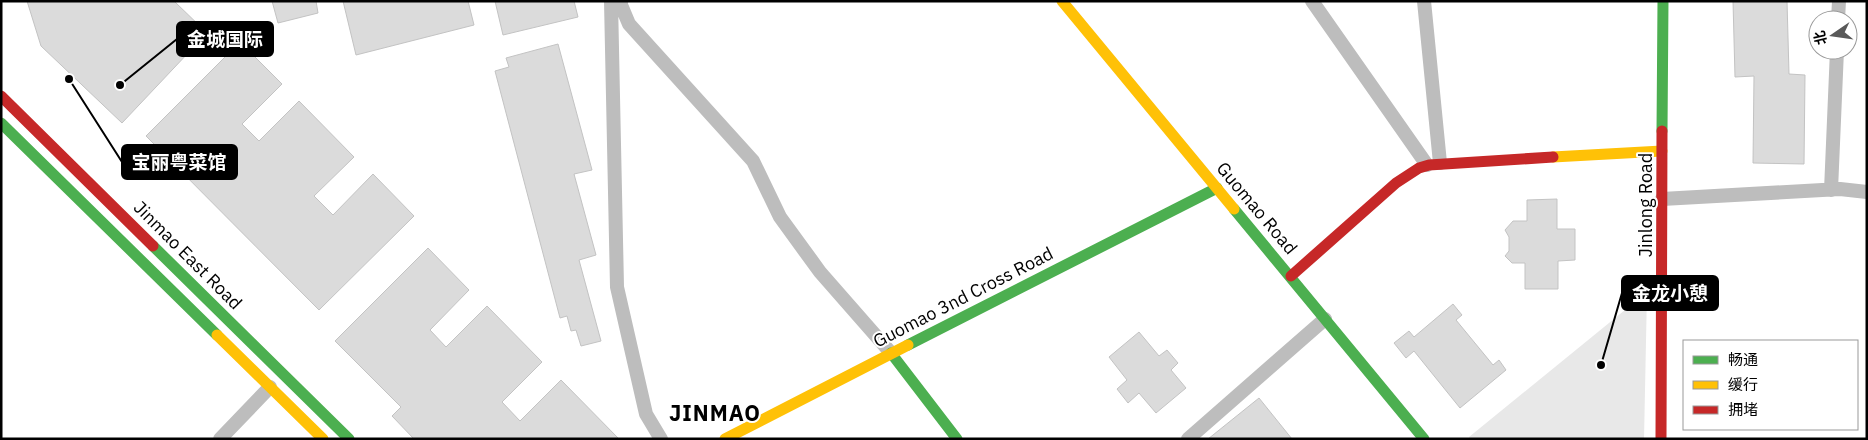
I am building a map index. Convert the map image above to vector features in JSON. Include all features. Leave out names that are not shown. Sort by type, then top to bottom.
[{"type":"main road","name":"Guomao Road","points":[[1062,1],[1424,439]]},
{"type":"main road","name":"Jinlong Road","points":[[1661,439],[1663,1]]},
{"type":"main road","name":"Jinmao East Road","points":[[1,96],[349,439]]},
{"type":"main road","name":"Jinmao East Road","points":[[1,123],[323,439]]},
{"type":"main road","points":[[1291,276],[1396,182],[1418,168],[1434,164],[1662,151]]},
{"type":"main road","name":"Guomao 3nd Cross Road","points":[[725,439],[1217,188]]},
{"type":"main road","points":[[891,354],[957,439]]},
{"type":"street","points":[[611,1],[617,287],[646,414],[661,439]]},
{"type":"street","points":[[621,1],[629,24],[753,161],[780,217],[820,272],[891,354]]},
{"type":"street","points":[[1312,1],[1434,164]]},
{"type":"street","points":[[1424,1],[1434,164]]},
{"type":"street","points":[[1830,190],[1836,60]]},
{"type":"street","points":[[1662,199],[1865,188]]},
{"type":"street","points":[[1188,439],[1325,318]]},
{"type":"street","points":[[220,439],[270,387]]},
{"type":"shaded area","points":[[1647,292],[1644,439],[1470,439],[1469,437]]},
{"type":"building","points":[[27,1],[174,1],[207,33],[122,123],[41,46]]},
{"type":"building","points":[[272,1],[316,1],[318,13],[278,23]]},
{"type":"building","points":[[343,1],[468,1],[474,25],[356,55]]},
{"type":"building","points":[[495,1],[574,1],[578,17],[503,35]]},
{"type":"building","points":[[1733,1],[1787,1],[1789,74],[1805,75],[1804,164],[1753,163],[1754,76],[1735,77]]},
{"type":"building","points":[[240,42],[282,84],[242,124],[259,141],[299,101],[354,157],[314,196],[333,215],[373,174],[414,216],[319,310],[146,136]]},
{"type":"building","points":[[558,44],[592,170],[574,174],[596,255],[579,260],[601,341],[581,346],[576,330],[571,331],[567,316],[560,318],[495,71],[509,67],[506,58]]},
{"type":"building","points":[[1557,199],[1557,229],[1575,229],[1575,260],[1558,261],[1558,289],[1525,289],[1525,263],[1512,263],[1505,256],[1509,251],[1509,237],[1505,230],[1513,221],[1527,221],[1527,200]]},
{"type":"building","points":[[428,248],[469,290],[430,330],[446,347],[487,306],[542,362],[502,402],[520,421],[561,380],[619,439],[414,439],[392,416],[401,407],[335,341]]},
{"type":"building","points":[[1453,304],[1462,315],[1456,320],[1493,365],[1499,360],[1506,370],[1460,408],[1414,351],[1406,358],[1394,343],[1409,331],[1414,337]]},
{"type":"building","points":[[1139,332],[1159,356],[1167,350],[1178,363],[1171,370],[1186,388],[1156,413],[1139,393],[1128,403],[1117,389],[1127,380],[1109,357]]},
{"type":"building","points":[[1259,398],[1292,439],[1208,439]]},
{"type":"traffic: fast","points":[[1662,131],[1663,1]]},
{"type":"traffic: fast","points":[[1,123],[217,335]]},
{"type":"traffic: fast","points":[[908,345],[1217,188]]},
{"type":"traffic: fast","points":[[1234,209],[1424,439]]},
{"type":"traffic: fast","points":[[153,246],[349,439]]},
{"type":"traffic: fast","points":[[891,353],[957,439]]},
{"type":"traffic: slow","points":[[1062,1],[1234,209]]},
{"type":"traffic: slow","points":[[1553,157],[1662,151]]},
{"type":"traffic: slow","points":[[217,335],[323,439]]},
{"type":"traffic: slow","points":[[725,439],[908,345]]},
{"type":"traffic: jam","points":[[1,96],[153,246]]},
{"type":"traffic: jam","points":[[1661,439],[1662,131]]},
{"type":"traffic: jam","points":[[1291,276],[1396,183],[1419,168],[1429,165],[1553,157]]},
{"type":"place","name":"宝丽粤菜馆","points":[[69,79]]},
{"type":"place","name":"金城国际","points":[[120,85]]},
{"type":"place","name":"金龙小憩","points":[[1601,365]]},
{"type":"district","name":"JINMAO","points":[[715,412]]}]
